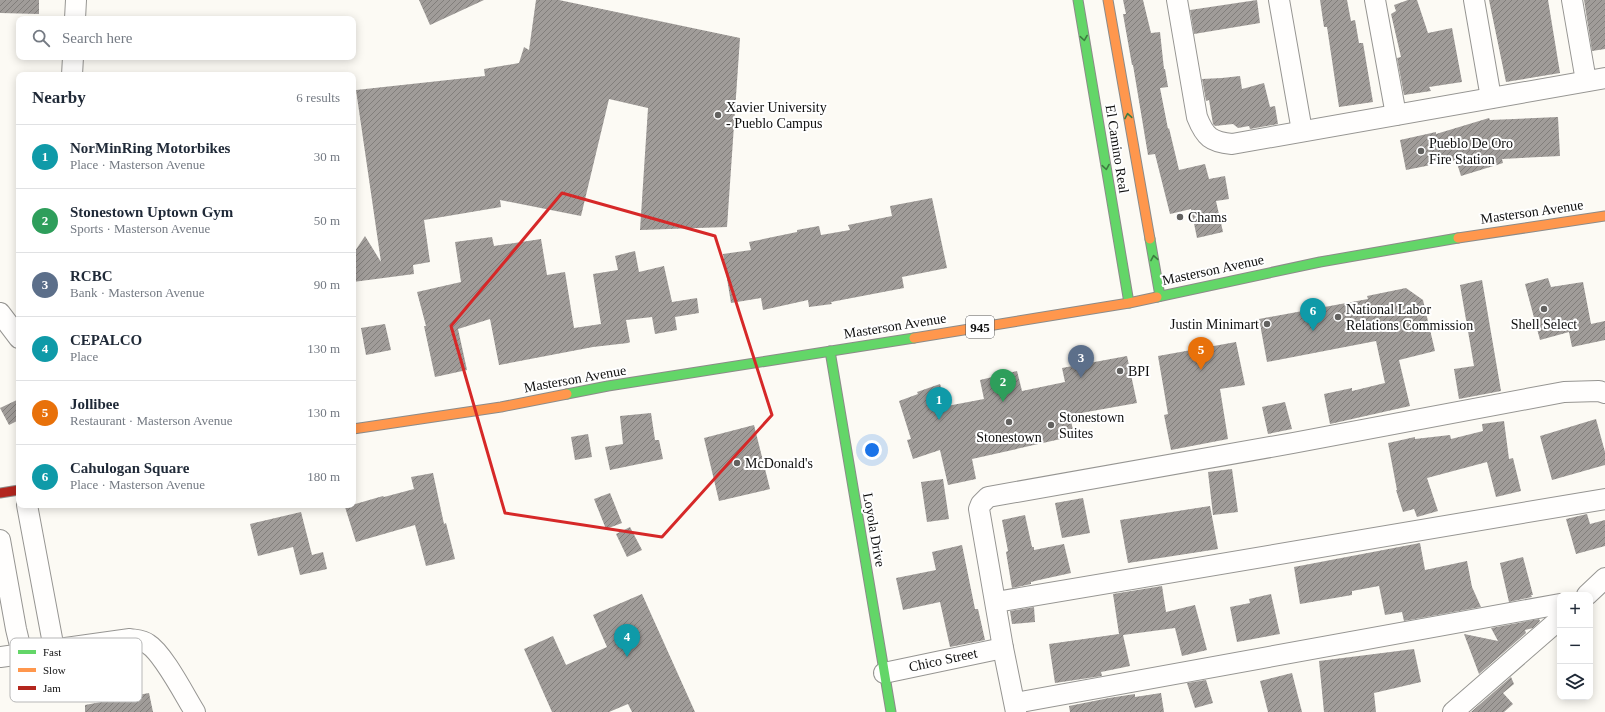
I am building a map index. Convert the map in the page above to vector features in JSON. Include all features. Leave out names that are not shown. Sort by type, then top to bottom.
[{"type":"main road","name":"El Camino Real","points":[[1078,0],[1129,303]]},
{"type":"main road","name":"El Camino Real","points":[[1108,0],[1160,296]]},
{"type":"main road","name":"Masterson Avenue","points":[[356,429],[501,407],[608,386],[830,352],[1129,303],[1320,262],[1424,243],[1605,216]]},
{"type":"main road","name":"Loyola Drive","points":[[830,352],[891,712]]},
{"type":"main road","points":[[0,493],[16,490]]},
{"type":"street","points":[[75,16],[76,0]]},
{"type":"street","points":[[1177,0],[1197,117],[1202,130],[1210,138],[1220,143],[1232,144],[1595,79],[1572,0]]},
{"type":"street","points":[[1279,0],[1302,132]]},
{"type":"street","points":[[1375,0],[1396,115]]},
{"type":"street","points":[[1474,0],[1491,98]]},
{"type":"street","points":[[72,72],[73,60]]},
{"type":"street","points":[[0,313],[16,334]]},
{"type":"street","points":[[1557,605],[1016,707],[1003,648],[980,510],[982,504],[988,497],[1564,392],[1599,391],[1605,393]]},
{"type":"street","points":[[996,602],[1605,499]]},
{"type":"street","points":[[28,508],[52,638]]},
{"type":"street","points":[[0,540],[18,638]]},
{"type":"street","points":[[1590,592],[1605,578]]},
{"type":"street","points":[[1453,712],[1557,621]]},
{"type":"street","points":[[142,642],[148,643],[162,658],[194,712]]},
{"type":"street","name":"Chico Street","points":[[884,673],[1003,648]]},
{"type":"street","points":[[0,657],[10,656]]},
{"type":"highlighted area","points":[[562,193],[715,236],[772,415],[662,537],[505,513],[451,326]]},
{"type":"building","points":[[0,0],[39,0],[39,14],[0,13]]},
{"type":"building","points":[[419,0],[484,0],[430,25]]},
{"type":"building","points":[[536,0],[559,0],[740,38],[727,227],[640,230],[648,108],[609,99],[581,216],[500,200],[501,207],[424,220],[430,262],[413,265],[414,274],[356,282],[356,250],[365,236],[381,262],[356,90],[485,76],[484,69],[519,63],[524,47],[529,50]]},
{"type":"building","points":[[1123,0],[1143,0],[1151,33],[1160,32],[1164,69],[1168,87],[1160,88],[1168,129],[1169,128],[1179,170],[1205,164],[1209,179],[1225,176],[1229,199],[1216,201],[1223,232],[1197,238],[1191,209],[1170,214],[1155,154],[1148,155],[1123,14],[1126,14]]},
{"type":"building","points":[[1257,0],[1260,23],[1194,34],[1190,10]]},
{"type":"building","points":[[1320,0],[1347,0],[1351,21],[1355,20],[1359,43],[1363,43],[1373,102],[1339,107],[1327,27],[1324,27]]},
{"type":"building","points":[[1408,0],[1417,0],[1428,33],[1452,28],[1462,82],[1429,87],[1431,91],[1404,95],[1397,58],[1401,57],[1391,14],[1396,11],[1394,5]]},
{"type":"building","points":[[1489,0],[1548,0],[1560,73],[1506,82]]},
{"type":"building","points":[[1584,0],[1605,0],[1605,49],[1592,51]]},
{"type":"building","points":[[1240,76],[1242,89],[1264,83],[1270,107],[1275,106],[1278,124],[1250,129],[1249,126],[1238,128],[1233,124],[1215,126],[1213,124],[1209,100],[1206,101],[1202,79]]},
{"type":"building","points":[[1558,117],[1560,156],[1502,159],[1503,163],[1461,176],[1456,160],[1406,170],[1400,140],[1436,132],[1436,134],[1489,118],[1490,120]]},
{"type":"building","points":[[932,198],[947,268],[902,277],[904,288],[831,302],[832,304],[809,307],[808,300],[763,310],[761,298],[731,303],[723,254],[751,250],[749,242],[797,232],[797,230],[819,226],[821,235],[850,230],[848,225],[892,216],[890,206]]},
{"type":"building","points":[[492,237],[494,246],[541,239],[547,275],[565,272],[574,328],[601,324],[593,274],[618,270],[615,256],[635,251],[639,272],[664,266],[672,302],[697,298],[699,313],[675,317],[677,330],[655,334],[652,317],[626,320],[630,342],[628,343],[593,347],[499,365],[490,319],[458,329],[467,370],[435,377],[424,326],[426,326],[417,292],[461,282],[455,242]]},
{"type":"building","points":[[1548,278],[1551,287],[1583,282],[1591,324],[1605,321],[1605,340],[1572,347],[1569,332],[1540,340],[1525,284]]},
{"type":"building","points":[[1482,280],[1501,391],[1459,399],[1454,369],[1474,366],[1460,285]]},
{"type":"building","points":[[1406,288],[1423,300],[1435,351],[1399,360],[1410,406],[1330,424],[1324,394],[1352,388],[1352,391],[1385,383],[1376,341],[1267,362],[1259,319],[1368,299],[1367,296]]},
{"type":"building","points":[[385,324],[391,350],[366,355],[361,328]]},
{"type":"building","points":[[1236,342],[1245,385],[1220,389],[1228,439],[1171,450],[1164,415],[1168,414],[1158,356]]},
{"type":"building","points":[[1127,356],[1137,403],[1070,415],[1074,436],[972,459],[976,479],[948,485],[940,450],[913,459],[907,440],[911,439],[899,401],[918,394],[917,392],[940,384],[947,406],[984,399],[980,380],[1017,371],[1022,391],[1065,382],[1062,368]]},
{"type":"building","points":[[16,400],[16,422],[9,425],[0,408]]},
{"type":"building","points":[[1285,402],[1292,429],[1268,434],[1262,407]]},
{"type":"building","points":[[651,413],[655,440],[659,440],[663,459],[610,470],[605,447],[623,444],[620,416]]},
{"type":"building","points":[[1596,419],[1605,452],[1605,465],[1552,480],[1540,436]]},
{"type":"building","points":[[1504,421],[1509,459],[1513,458],[1521,491],[1496,497],[1487,462],[1427,478],[1438,511],[1417,517],[1414,509],[1403,512],[1396,490],[1388,443],[1415,437],[1415,439],[1450,435],[1451,439],[1483,431],[1482,424]]},
{"type":"building","name":"McDonald's","points":[[754,425],[770,489],[719,501],[704,438]]},
{"type":"building","points":[[588,434],[592,457],[575,460],[571,437]]},
{"type":"building","points":[[1232,469],[1238,512],[1213,515],[1208,472]]},
{"type":"building","points":[[433,473],[444,524],[446,523],[455,559],[426,566],[415,525],[356,542],[345,508],[356,508],[356,504],[414,489],[411,477]]},
{"type":"building","points":[[943,479],[949,519],[927,522],[921,482]]},
{"type":"building","points":[[610,493],[622,523],[606,529],[594,499]]},
{"type":"building","points":[[1083,498],[1090,533],[1062,538],[1055,503]]},
{"type":"building","points":[[1210,506],[1218,549],[1128,563],[1120,520]]},
{"type":"building","points":[[301,512],[312,555],[323,552],[327,569],[300,575],[293,547],[258,556],[250,524]]},
{"type":"building","points":[[1587,514],[1590,524],[1605,520],[1605,546],[1576,554],[1566,519]]},
{"type":"building","points":[[1025,515],[1034,550],[1064,544],[1071,573],[1012,588],[1006,552],[1008,551],[1002,520]]},
{"type":"building","points":[[630,527],[642,550],[627,557],[616,534]]},
{"type":"building","points":[[1420,543],[1425,570],[1467,561],[1472,587],[1481,607],[1404,621],[1402,612],[1385,615],[1379,586],[1352,591],[1352,595],[1300,604],[1294,567]]},
{"type":"building","points":[[962,545],[975,609],[978,609],[985,640],[950,647],[940,602],[903,610],[896,578],[936,570],[932,552]]},
{"type":"building","points":[[1523,557],[1533,595],[1531,595],[1532,597],[1509,602],[1500,563]]},
{"type":"building","points":[[1162,586],[1166,612],[1195,605],[1207,650],[1182,656],[1175,628],[1123,635],[1130,666],[1101,672],[1102,676],[1055,683],[1049,644],[1119,634],[1113,594]]},
{"type":"building","points":[[642,594],[695,712],[632,712],[628,704],[609,712],[552,712],[524,649],[553,636],[566,665],[607,647],[593,615]]},
{"type":"building","points":[[1271,594],[1280,634],[1237,642],[1230,607],[1250,603],[1249,599]]},
{"type":"building","points":[[1034,607],[1035,622],[1012,624],[1010,611]]},
{"type":"building","points":[[1539,619],[1540,621],[1533,628],[1525,630],[1526,633],[1479,674],[1464,634],[1498,641],[1491,628]]},
{"type":"building","points":[[1414,649],[1421,682],[1374,693],[1376,712],[1324,712],[1319,661]]},
{"type":"building","points":[[1292,673],[1302,712],[1268,712],[1260,681]]},
{"type":"building","points":[[1511,677],[1514,684],[1503,693],[1513,704],[1504,712],[1471,712]]},
{"type":"building","points":[[1206,680],[1213,703],[1195,708],[1187,683]]},
{"type":"building","points":[[149,693],[153,712],[85,712],[85,705],[101,702],[142,702],[142,694]]},
{"type":"building","points":[[1161,693],[1164,712],[1070,712],[1069,706],[1135,694],[1135,697]]},
{"type":"traffic: fast","points":[[1078,0],[1129,303]]},
{"type":"traffic: fast","points":[[1157,297],[1320,262],[1458,238]]},
{"type":"traffic: fast","points":[[1150,239],[1160,296]]},
{"type":"traffic: fast","points":[[567,394],[608,386],[914,338]]},
{"type":"traffic: fast","points":[[830,351],[891,712]]},
{"type":"traffic: slow","points":[[1108,0],[1150,239]]},
{"type":"traffic: slow","points":[[1458,238],[1605,216]]},
{"type":"traffic: slow","points":[[914,338],[1129,303],[1157,297]]},
{"type":"traffic: slow","points":[[356,429],[501,407],[567,394]]},
{"type":"traffic: jam","points":[[0,493],[16,490]]},
{"type":"place","name":"Xavier University - Pueblo Campus","points":[[718,115]]},
{"type":"place","name":"Pueblo De Oro Fire Station","points":[[1421,151]]},
{"type":"place","name":"Chams","points":[[1180,217]]},
{"type":"place","name":"Shell Select","points":[[1544,309]]},
{"type":"place","name":"National Labor Relations Commission","points":[[1338,317]]},
{"type":"place","name":"Justin Minimart","points":[[1267,324]]},
{"type":"place","name":"Cahulogan Square","points":[[1313,331]]},
{"type":"place","name":"Jollibee","points":[[1201,370]]},
{"type":"place","name":"BPI","points":[[1120,371]]},
{"type":"place","name":"RCBC","points":[[1081,378]]},
{"type":"place","name":"Stonestown Uptown Gym","points":[[1003,402]]},
{"type":"place","name":"NorMinRing Motorbikes","points":[[939,420]]},
{"type":"place","name":"Stonestown","points":[[1009,422]]},
{"type":"place","name":"Stonestown Suites","points":[[1051,425]]},
{"type":"place","name":"McDonald's","points":[[737,463]]},
{"type":"place","name":"CEPALCO","points":[[627,657]]}]
